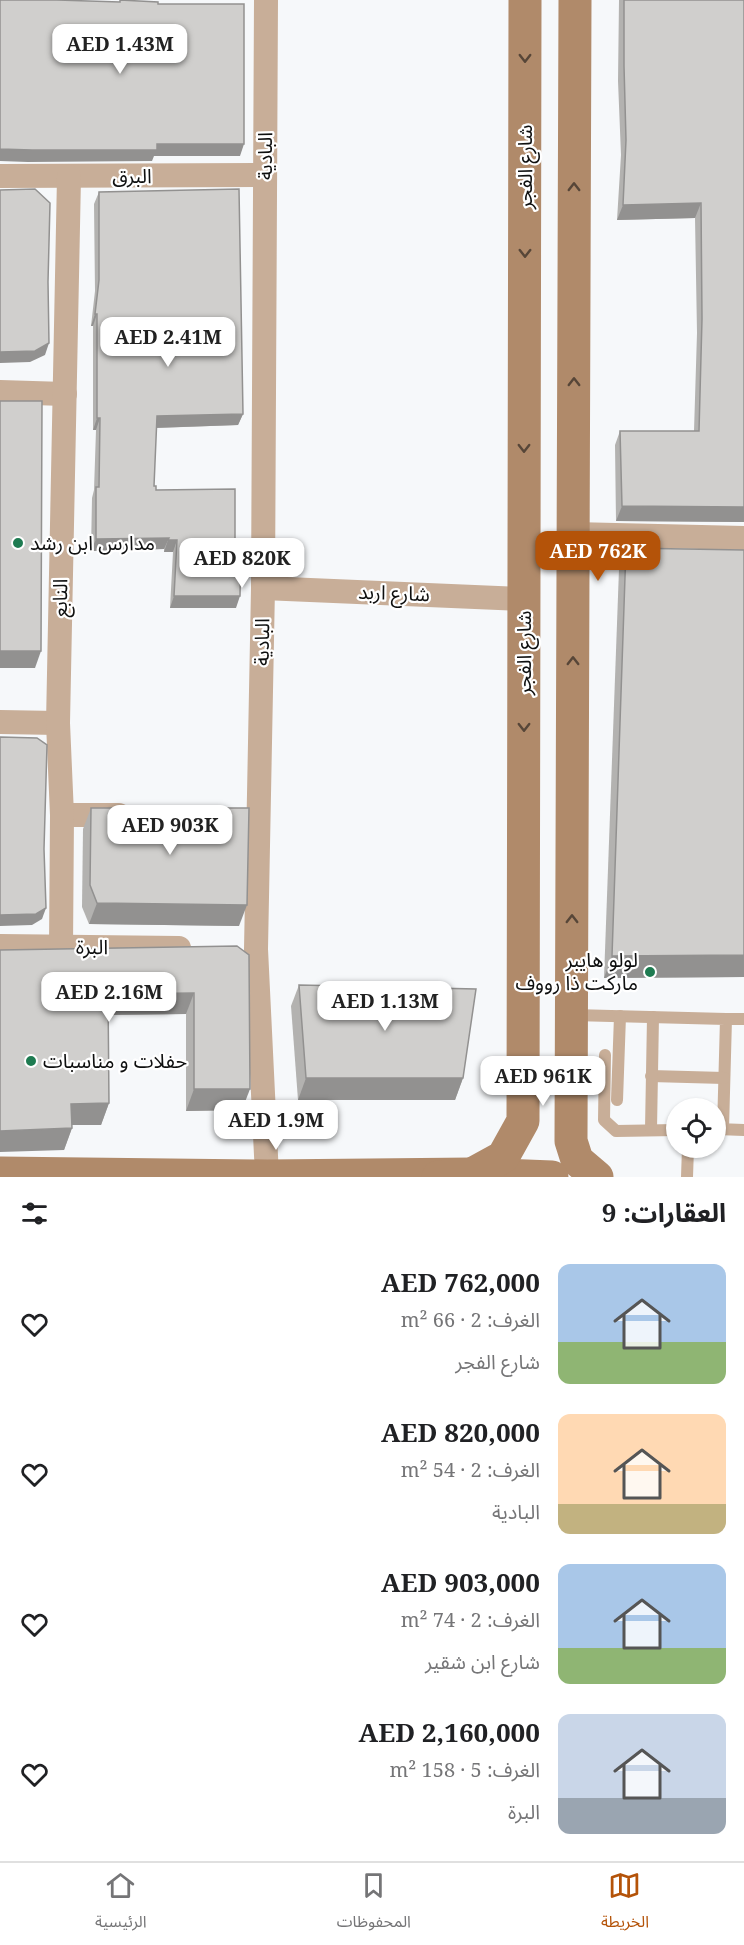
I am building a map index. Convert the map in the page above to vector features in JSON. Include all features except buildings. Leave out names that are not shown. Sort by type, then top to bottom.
[{"type":"street","name":"البادية","points":[[266,0],[263,588],[248,815],[245,949],[267,1176]]},
{"type":"street","name":"شارع الفجر","points":[[472,1174],[503,1157],[523,1121],[525,0]]},
{"type":"street","points":[[575,0],[571,1141],[577,1160],[597,1177]]},
{"type":"street","name":"البرق","points":[[0,176],[265,175]]},
{"type":"street","name":"النابع","points":[[61,947],[62,815],[58,723],[69,177]]},
{"type":"street","points":[[0,393],[65,394]]},
{"type":"street","points":[[573,534],[744,538]]},
{"type":"street","name":"شارع اربد","points":[[263,588],[524,599]]},
{"type":"street","points":[[0,722],[58,723]]},
{"type":"street","points":[[62,815],[144,815]]},
{"type":"street","name":"البرة","points":[[0,946],[199,948]]},
{"type":"street","points":[[523,1011],[535,1071],[541,1078],[551,1083],[560,1082],[566,1075],[572,1023]]},
{"type":"street","points":[[0,1173],[267,1176],[472,1174],[552,1177]]},
{"type":"street","points":[[438,1177],[472,1174]]},
{"type":"lane","points":[[617,1100],[620,1016]]},
{"type":"lane","points":[[572,1023],[620,1016],[744,1019]]},
{"type":"lane","points":[[651,1129],[653,1017]]},
{"type":"lane","points":[[722,1098],[726,1019]]},
{"type":"lane","points":[[605,1055],[604,1120],[616,1131],[666,1130]]},
{"type":"lane","points":[[651,1076],[724,1078]]},
{"type":"lane","points":[[726,1129],[744,1130]]},
{"type":"lane","points":[[687,1177],[688,1158]]},
{"type":"place","name":"مدارس ابن رشد","points":[[18,543]]},
{"type":"place","name":"لولو هايبر ماركت ذا رووف","points":[[650,972]]},
{"type":"place","name":"حفلات و مناسبات","points":[[31,1061]]}]
